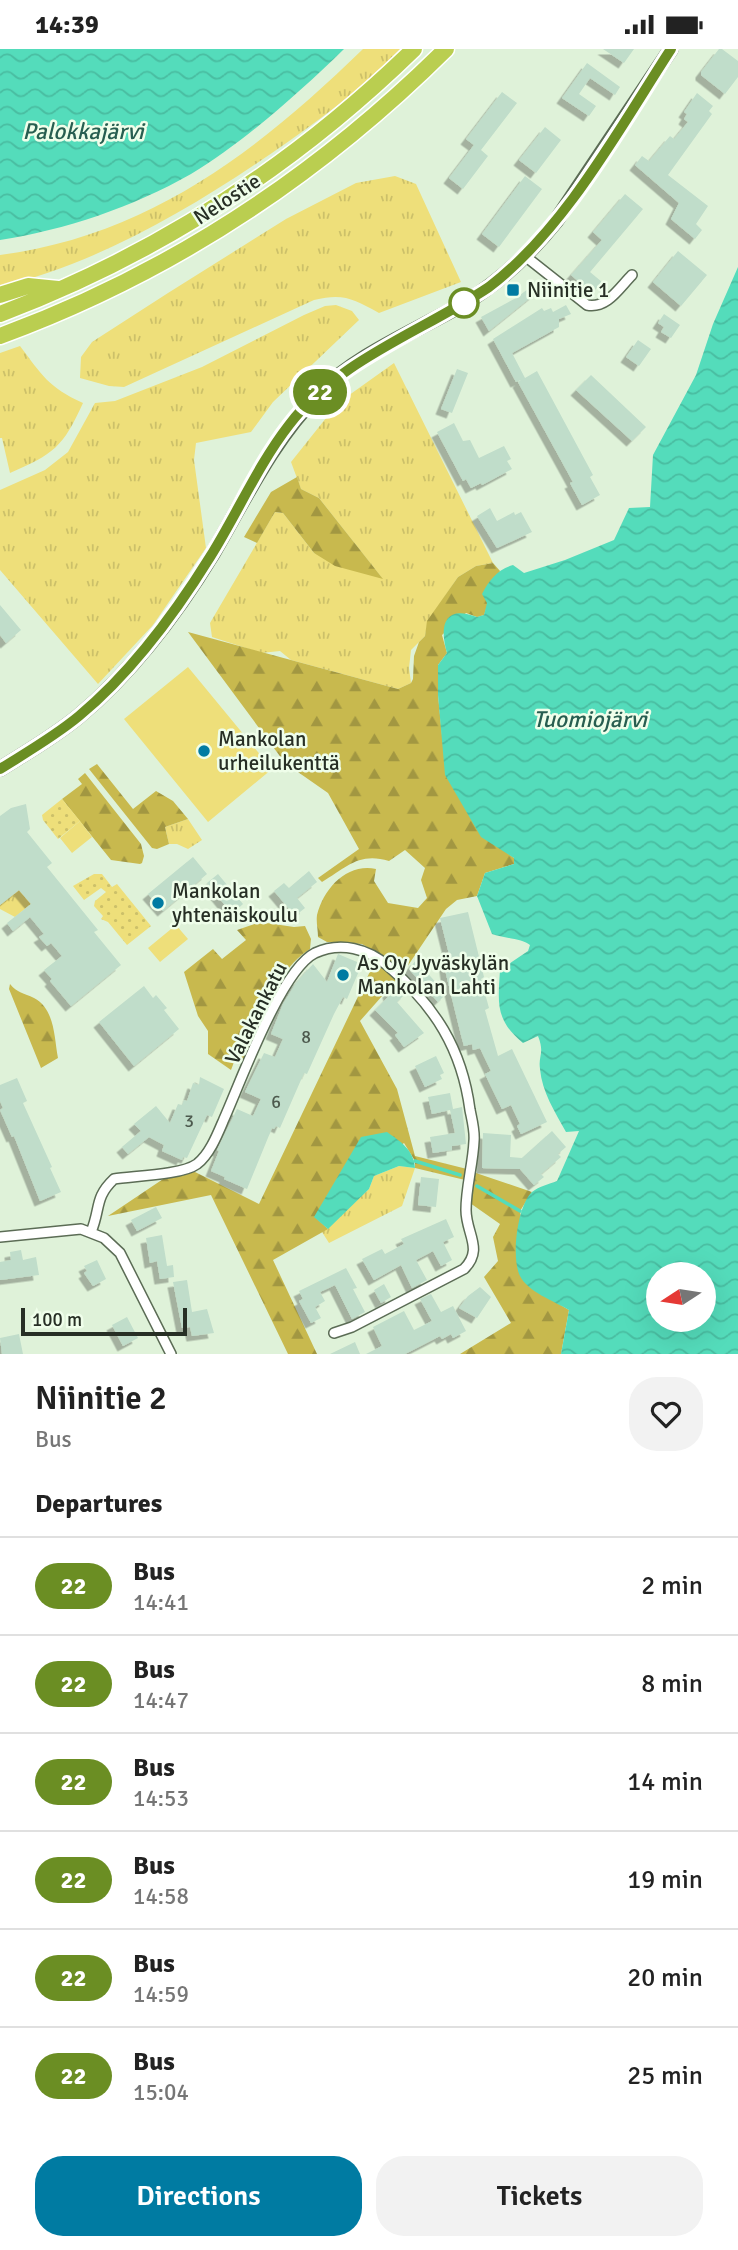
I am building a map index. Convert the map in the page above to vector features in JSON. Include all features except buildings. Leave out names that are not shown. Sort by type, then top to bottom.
[{"type":"highway","name":"Nelostie","points":[[0,314],[61,290],[170,235],[250,184],[302,147],[365,96],[414,49]]},
{"type":"highway","name":"Nelostie","points":[[0,336],[75,306],[130,280],[233,222],[352,135],[446,49]]},
{"type":"highway","points":[[0,295],[28,286],[61,290]]},
{"type":"main road","points":[[0,769],[77,718],[140,655],[177,607],[211,555],[289,424],[319,393],[363,360],[469,301],[508,273],[525,256],[556,221],[671,49]]},
{"type":"street","points":[[525,256],[587,305],[596,307],[603,305],[632,275]]},
{"type":"street","name":"Valakankatu","points":[[91,1232],[102,1190],[114,1179],[165,1173],[197,1164],[214,1141],[278,1001],[303,961],[327,949],[360,949],[377,957],[427,1003],[443,1027],[461,1065],[467,1087],[474,1140],[466,1213],[475,1248],[473,1260],[464,1269],[352,1327],[334,1333]]},
{"type":"street","points":[[0,1237],[81,1229],[104,1238],[120,1253],[171,1354]]},
{"type":"green space","points":[[363,49],[400,49],[339,104],[241,174],[175,214],[107,249],[36,277],[0,287],[0,255],[54,245],[105,229],[153,208],[198,183],[242,154],[283,121]]},
{"type":"green space","points":[[395,176],[416,184],[461,282],[379,313],[341,297],[314,300],[124,387],[80,378],[81,357],[92,342],[168,293],[286,219],[356,183]]},
{"type":"green space","points":[[336,305],[352,311],[359,320],[273,402],[251,432],[196,443],[194,460],[206,548],[153,625],[98,684],[0,570],[0,490],[45,470],[68,452],[95,403],[115,401],[202,367],[304,315],[325,306]]},
{"type":"green space","points":[[20,346],[47,379],[61,391],[83,403],[69,430],[56,447],[10,473],[0,438],[0,353]]},
{"type":"green space","points":[[394,363],[493,563],[476,566],[458,577],[428,621],[425,636],[411,650],[411,683],[398,689],[291,660],[280,651],[261,653],[212,637],[210,623],[275,512],[283,513],[314,553],[382,578],[319,498],[301,489],[291,462],[338,403]]},
{"type":"green space","points":[[297,477],[301,489],[319,498],[383,579],[335,566],[314,553],[283,513],[275,512],[257,543],[244,537],[271,492]]},
{"type":"green space","points":[[493,563],[500,571],[484,615],[477,617],[466,613],[442,635],[447,653],[438,665],[438,695],[446,775],[506,852],[514,858],[514,864],[485,873],[477,896],[457,900],[446,909],[405,970],[362,944],[327,942],[318,937],[317,915],[325,896],[338,880],[346,874],[365,868],[376,869],[374,881],[388,903],[418,908],[427,898],[421,880],[425,868],[405,850],[389,861],[369,858],[361,860],[346,866],[322,882],[318,878],[359,849],[328,793],[285,763],[188,632],[398,689],[411,683],[414,656],[419,642],[425,636],[427,621],[458,577],[476,566]]},
{"type":"green space","name":"Mankolan urheilukenttä","points":[[188,667],[272,769],[208,822],[124,719]]},
{"type":"green space","points":[[97,764],[133,809],[156,791],[173,801],[188,819],[165,827],[169,844],[157,849],[152,848],[89,769]]},
{"type":"green space","points":[[85,773],[141,844],[144,856],[142,863],[111,860],[62,799],[82,784],[78,779]]},
{"type":"green space","points":[[62,799],[80,821],[58,839],[42,815]]},
{"type":"green space","points":[[188,819],[202,840],[188,849],[169,844],[165,827]]},
{"type":"green space","points":[[80,821],[92,837],[72,853],[60,838]]},
{"type":"green space","points":[[94,874],[102,874],[112,887],[117,884],[151,926],[127,945],[108,922],[101,919],[103,916],[94,906],[95,901],[106,892],[101,888],[84,900],[73,886]]},
{"type":"green space","points":[[19,890],[31,904],[15,917],[0,909],[0,905]]},
{"type":"green space","points":[[260,922],[305,926],[311,939],[310,949],[297,959],[277,984],[245,1061],[236,1057],[231,1070],[208,1054],[208,1031],[198,1016],[184,972],[213,949],[222,959],[246,940],[237,930]]},
{"type":"green space","points":[[176,925],[188,939],[160,962],[148,948]]},
{"type":"green space","points":[[375,961],[398,978],[360,1021],[397,1089],[415,1156],[467,1169],[465,1180],[415,1168],[415,1161],[404,1143],[315,1217],[328,1229],[273,1260],[317,1354],[288,1354],[211,1195],[108,1216],[187,1163],[193,1171],[259,1204]]},
{"type":"green space","points":[[10,984],[41,1003],[50,1016],[58,1058],[41,1068],[9,989]]},
{"type":"green space","points":[[399,1166],[415,1168],[402,1206],[329,1243],[322,1232],[369,1189],[374,1176]]},
{"type":"green space","points":[[473,1172],[532,1192],[520,1211],[530,1287],[569,1310],[561,1354],[460,1354],[511,1323],[484,1277],[498,1261],[493,1237],[500,1224],[470,1203]]},
{"type":"water","name":"Palokkajärvi","points":[[0,49],[344,49],[271,116],[191,174],[146,197],[98,216],[0,240]]},
{"type":"water","name":"Tuomiojärvi","points":[[738,267],[738,1354],[561,1354],[569,1310],[524,1282],[517,1268],[517,1233],[527,1199],[534,1190],[557,1181],[579,1131],[566,1132],[546,1094],[541,1077],[541,1047],[538,1036],[523,1043],[507,1027],[500,1010],[500,970],[528,951],[530,945],[492,934],[477,896],[485,873],[514,864],[514,858],[481,837],[445,775],[438,665],[447,653],[444,626],[447,620],[457,613],[477,617],[484,615],[487,603],[482,594],[498,572],[513,565],[524,573],[614,540],[629,508],[650,507],[653,455],[696,375],[713,324]]},
{"type":"water","points":[[387,1132],[409,1151],[415,1168],[399,1166],[374,1176],[369,1189],[328,1229],[314,1217],[361,1137]]},
{"type":"waterway","points":[[415,1161],[460,1175]]},
{"type":"waterway","points":[[477,1186],[520,1211]]},
{"type":"bus line","name":"22","points":[[0,769],[77,718],[140,655],[177,607],[211,555],[289,424],[319,393],[363,360],[469,301],[508,273],[537,244],[568,205],[671,49]]},
{"type":"place","name":"Niinitie 1","points":[[513,290]]},
{"type":"place","name":"Mankolan urheilukenttä","points":[[204,751]]},
{"type":"place","name":"Mankolan yhtenäiskoulu","points":[[158,903]]},
{"type":"place","name":"As Oy Jyväskylän Mankolan Lahti","points":[[343,975]]}]
